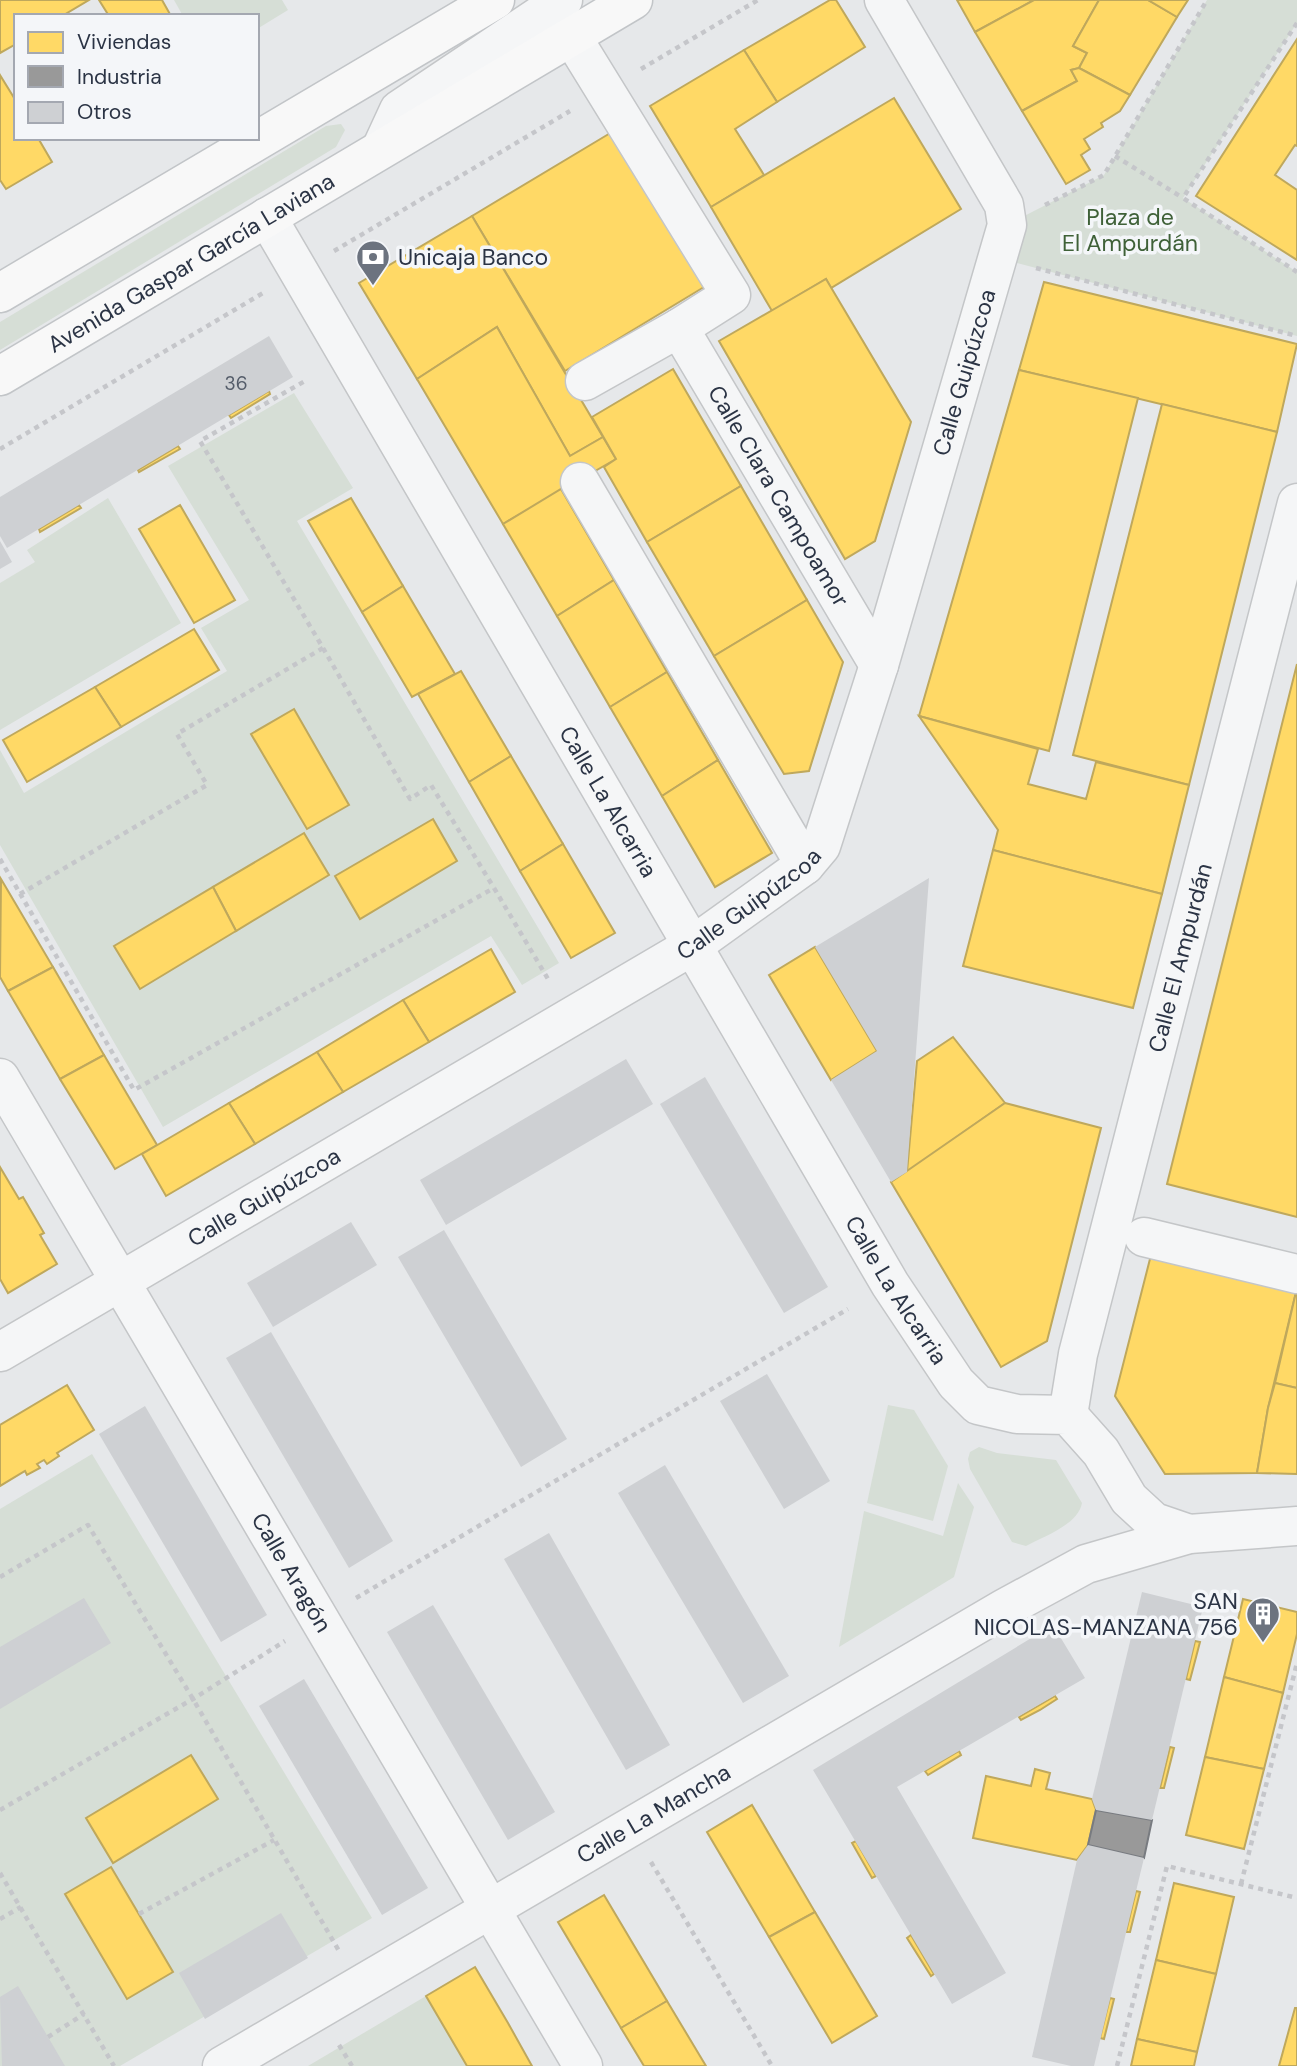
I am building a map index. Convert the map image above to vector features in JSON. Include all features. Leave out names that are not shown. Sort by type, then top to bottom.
[{"type":"main road","points":[[259,140],[495,0]]},
{"type":"main road","name":"Avenida Gaspar García Laviana","points":[[0,376],[633,0]]},
{"type":"main road","points":[[0,293],[258,140]]},
{"type":"street","points":[[382,149],[399,110],[563,0]]},
{"type":"street","points":[[884,0],[1004,205],[1002,241]]},
{"type":"street","points":[[572,37],[731,295],[585,381]]},
{"type":"street","name":"Calle La Alcarria","points":[[267,217],[890,1284],[956,1383],[978,1405],[1017,1414],[1068,1415]]},
{"type":"street","name":"Calle Guipúzcoa","points":[[0,1352],[692,946],[805,865],[821,846],[879,665],[1002,241]]},
{"type":"street","name":"Calle Clara Campoamor","points":[[679,328],[879,665]]},
{"type":"street","points":[[580,482],[805,865]]},
{"type":"street","name":"Calle El Ampurdán","points":[[1068,1415],[1078,1354],[1285,597],[1297,503]]},
{"type":"street","name":"Calle Aragón","points":[[0,1078],[583,2066]]},
{"type":"street","points":[[1144,1237],[1297,1274]]},
{"type":"street","points":[[1068,1415],[1101,1452],[1129,1499],[1154,1522],[1189,1534]]},
{"type":"street","points":[[1086,1564],[1119,1529],[1129,1499]]},
{"type":"street","points":[[1086,1564],[1189,1534],[1297,1526]]},
{"type":"street","name":"Calle La Mancha","points":[[222,2066],[1005,1608],[1086,1564]]},
{"type":"path","points":[[0,449],[758,0]]},
{"type":"path","points":[[1002,241],[1104,175],[1207,0]]},
{"type":"path","points":[[1183,198],[1297,23]]},
{"type":"path","points":[[1115,156],[1297,271]]},
{"type":"path","points":[[1002,241],[1297,336]]},
{"type":"path","points":[[305,381],[200,441],[410,799],[431,786],[548,979]]},
{"type":"path","points":[[20,894],[207,785],[177,734],[323,648]]},
{"type":"path","points":[[0,859],[134,1090],[494,888]]},
{"type":"path","points":[[353,1600],[848,1309]]},
{"type":"path","points":[[0,1577],[88,1525],[193,1699],[339,1951]]},
{"type":"path","points":[[0,1810],[193,1699],[289,1639]]},
{"type":"path","points":[[1241,1884],[1297,1663]]},
{"type":"path","points":[[139,1914],[274,1840]]},
{"type":"path","points":[[648,1857],[772,2066]]},
{"type":"path","points":[[1117,2066],[1167,1867],[1297,1898]]},
{"type":"path","points":[[0,1873],[114,2066]]},
{"type":"path","points":[[0,1919],[20,1907]]},
{"type":"path","points":[[48,2037],[84,2014]]},
{"type":"path","points":[[335,2038],[352,2066]]},
{"type":"green space","points":[[174,0],[282,0],[288,10],[259,28],[259,14],[182,14]]},
{"type":"green space","name":"Plaza de El Ampurdán","points":[[1207,0],[1297,0],[1297,23],[1183,198],[1297,272],[1297,336],[998,258],[1007,225],[1104,175]]},
{"type":"green space","points":[[341,124],[345,130],[336,147],[0,350],[0,322],[326,126]]},
{"type":"green space","points":[[294,393],[353,488],[297,521],[559,963],[522,985],[491,936],[163,1127],[0,845],[0,750],[24,793],[227,671],[201,628],[249,600],[168,466]]},
{"type":"green space","points":[[108,498],[181,623],[0,730],[0,583],[35,562],[27,550]]},
{"type":"green space","points":[[888,1405],[914,1410],[948,1466],[933,1521],[867,1503]]},
{"type":"green space","points":[[979,1447],[997,1453],[1056,1460],[1082,1503],[1079,1511],[1067,1524],[1026,1546],[1012,1542],[970,1469],[970,1452]]},
{"type":"green space","points":[[92,1454],[372,1918],[120,2066],[0,2066],[0,1509]]},
{"type":"green space","points":[[958,1483],[974,1507],[954,1577],[839,1647],[864,1511],[943,1536]]},
{"type":"green space","points":[[426,1996],[468,2066],[308,2066]]},
{"type":"building: Viviendas","points":[[0,0],[89,0],[65,14],[14,14],[14,45],[0,53]]},
{"type":"building: Viviendas","points":[[99,0],[162,0],[170,14],[108,14]]},
{"type":"building: Viviendas","points":[[830,0],[836,0],[865,47],[777,102],[744,50]]},
{"type":"building: Viviendas","points":[[957,0],[1034,0],[975,32]]},
{"type":"building: Viviendas","points":[[1034,0],[1099,0],[1073,46],[1087,53],[1079,68],[1071,70],[1077,81],[1022,111],[975,32]]},
{"type":"building: Viviendas","points":[[1099,0],[1148,0],[1177,17],[1130,95],[1079,68],[1087,53],[1073,46]]},
{"type":"building: Viviendas","points":[[1148,0],[1188,0],[1177,17]]},
{"type":"building: Viviendas","points":[[1297,39],[1297,146],[1295,145],[1275,175],[1297,190],[1297,260],[1196,196]]},
{"type":"building: Viviendas","points":[[744,50],[777,102],[735,129],[764,175],[711,207],[650,106]]},
{"type":"building: Viviendas","points":[[1079,68],[1130,95],[1120,111],[1101,123],[1103,127],[1084,139],[1090,149],[1081,155],[1090,170],[1066,184],[1022,111],[1077,81],[1071,70]]},
{"type":"building: Viviendas","points":[[0,75],[14,98],[14,140],[39,140],[52,162],[6,189],[0,180]]},
{"type":"building: Viviendas","points":[[894,98],[961,209],[831,288],[826,279],[772,311],[711,207]]},
{"type":"building: Viviendas","points":[[617,129],[709,284],[565,371],[472,216]]},
{"type":"building: Viviendas","points":[[472,216],[603,437],[570,456],[497,327],[417,379],[359,283]]},
{"type":"building: Viviendas","points":[[826,279],[911,422],[875,541],[845,559],[719,341]]},
{"type":"building: Viviendas","points":[[1044,282],[1297,344],[1277,432],[1019,370]]},
{"type":"building: Viviendas","points":[[497,327],[570,456],[603,437],[616,459],[503,524],[417,379]]},
{"type":"building: Viviendas","points":[[673,369],[741,486],[647,542],[604,467],[616,459],[592,417]]},
{"type":"building: Viviendas","points":[[1019,370],[1138,398],[1049,751],[919,716]]},
{"type":"building: Viviendas","points":[[269,391],[270,394],[231,418],[229,415]]},
{"type":"building: Viviendas","points":[[1162,404],[1277,432],[1189,785],[1073,755]]},
{"type":"building: Viviendas","points":[[178,446],[180,449],[139,472],[138,470]]},
{"type":"building: Viviendas","points":[[741,486],[807,600],[714,656],[647,542]]},
{"type":"building: Viviendas","points":[[561,489],[614,580],[557,616],[503,524]]},
{"type":"building: Viviendas","points":[[351,498],[403,586],[362,612],[308,521]]},
{"type":"building: Viviendas","points":[[79,505],[81,508],[40,532],[39,529]]},
{"type":"building: Viviendas","points":[[180,505],[235,600],[194,623],[139,529]]},
{"type":"building: Viviendas","points":[[614,580],[667,672],[610,707],[557,616]]},
{"type":"building: Viviendas","points":[[403,586],[455,674],[412,697],[362,612]]},
{"type":"building: Viviendas","points":[[807,600],[843,662],[809,771],[784,774],[714,656]]},
{"type":"building: Viviendas","points":[[194,629],[219,670],[121,727],[95,687]]},
{"type":"building: Viviendas","points":[[1297,664],[1297,1217],[1167,1184]]},
{"type":"building: Viviendas","points":[[461,671],[511,756],[469,782],[418,694]]},
{"type":"building: Viviendas","points":[[667,672],[718,760],[662,796],[610,707]]},
{"type":"building: Viviendas","points":[[95,687],[121,727],[27,782],[3,740]]},
{"type":"building: Viviendas","points":[[294,709],[349,805],[307,829],[251,734]]},
{"type":"building: Viviendas","points":[[919,716],[1038,749],[1028,784],[1086,799],[1096,762],[1189,785],[1162,894],[993,850],[998,830]]},
{"type":"building: Viviendas","points":[[511,756],[563,844],[520,871],[469,782]]},
{"type":"building: Viviendas","points":[[718,760],[772,853],[715,887],[662,796]]},
{"type":"building: Viviendas","points":[[433,819],[457,861],[360,919],[335,876]]},
{"type":"building: Viviendas","points":[[304,833],[329,875],[236,931],[213,887]]},
{"type":"building: Viviendas","points":[[563,844],[615,933],[571,958],[520,871]]},
{"type":"building: Viviendas","points":[[993,850],[1162,894],[1133,1008],[963,966]]},
{"type":"building: Viviendas","points":[[1,879],[53,967],[8,991],[0,977]]},
{"type":"building: Viviendas","points":[[213,887],[236,931],[140,989],[114,946]]},
{"type":"building: Viviendas","points":[[815,947],[877,1051],[831,1080],[769,975]]},
{"type":"building: Viviendas","points":[[491,949],[515,992],[429,1042],[403,1000]]},
{"type":"building: Viviendas","points":[[53,967],[104,1055],[60,1079],[8,991]]},
{"type":"building: Viviendas","points":[[403,1000],[429,1042],[343,1092],[317,1052]]},
{"type":"building: Viviendas","points":[[953,1037],[1005,1103],[907,1172],[917,1061]]},
{"type":"building: Viviendas","points":[[317,1052],[343,1092],[255,1144],[229,1103]]},
{"type":"building: Viviendas","points":[[104,1055],[157,1145],[115,1169],[60,1079]]},
{"type":"building: Viviendas","points":[[229,1103],[255,1144],[166,1196],[142,1154]]},
{"type":"building: Viviendas","points":[[1005,1103],[1101,1128],[1047,1341],[1001,1367],[891,1182]]},
{"type":"building: Viviendas","points":[[0,1167],[19,1199],[23,1197],[44,1233],[40,1235],[57,1264],[8,1293],[0,1279]]},
{"type":"building: Viviendas","points":[[1151,1255],[1296,1292],[1268,1408],[1257,1473],[1165,1474],[1115,1396]]},
{"type":"building: Viviendas","points":[[1297,1293],[1297,1388],[1275,1383]]},
{"type":"building: Viviendas","points":[[1275,1383],[1297,1388],[1297,1474],[1257,1473]]},
{"type":"building: Viviendas","points":[[67,1385],[94,1430],[57,1453],[59,1456],[47,1464],[44,1460],[37,1464],[40,1468],[27,1475],[25,1471],[0,1486],[0,1425]]},
{"type":"building: Viviendas","name":"SAN NICOLAS-MANZANA 756","points":[[1243,1599],[1297,1612],[1297,1634],[1283,1693],[1224,1677]]},
{"type":"building: Viviendas","points":[[1195,1641],[1200,1642],[1190,1680],[1186,1679]]},
{"type":"building: Viviendas","points":[[1224,1677],[1283,1693],[1264,1769],[1205,1757]]},
{"type":"building: Viviendas","points":[[1055,1696],[1057,1699],[1040,1710],[1021,1720],[1019,1717]]},
{"type":"building: Viviendas","points":[[1170,1747],[1174,1748],[1164,1788],[1160,1788]]},
{"type":"building: Viviendas","points":[[959,1751],[961,1755],[928,1775],[925,1771]]},
{"type":"building: Viviendas","points":[[191,1755],[218,1799],[113,1863],[86,1818]]},
{"type":"building: Viviendas","points":[[1205,1757],[1264,1769],[1244,1849],[1186,1835]]},
{"type":"building: Viviendas","points":[[1035,1769],[1050,1773],[1046,1789],[1092,1799],[1096,1810],[1088,1845],[1077,1860],[973,1838],[986,1776],[1031,1786]]},
{"type":"building: Viviendas","points":[[752,1805],[815,1912],[769,1937],[707,1832]]},
{"type":"building: Viviendas","points":[[856,1841],[876,1876],[872,1878],[852,1843]]},
{"type":"building: Viviendas","points":[[111,1867],[173,1972],[127,1999],[65,1894]]},
{"type":"building: Viviendas","points":[[1174,1883],[1234,1897],[1216,1974],[1156,1960]]},
{"type":"building: Viviendas","points":[[1136,1891],[1140,1892],[1130,1932],[1126,1932]]},
{"type":"building: Viviendas","points":[[604,1895],[667,2001],[621,2028],[558,1922]]},
{"type":"building: Viviendas","points":[[815,1912],[877,2016],[832,2043],[769,1937]]},
{"type":"building: Viviendas","points":[[911,1935],[934,1974],[931,1976],[907,1938]]},
{"type":"building: Viviendas","points":[[1156,1960],[1216,1974],[1197,2052],[1137,2039]]},
{"type":"building: Viviendas","points":[[475,1967],[532,2066],[467,2066],[426,1996]]},
{"type":"building: Viviendas","points":[[1110,1998],[1114,1999],[1104,2039],[1100,2038]]},
{"type":"building: Viviendas","points":[[667,2001],[706,2066],[644,2066],[621,2028]]},
{"type":"building: Viviendas","points":[[1295,2008],[1297,2066],[1279,2066]]},
{"type":"building: Viviendas","points":[[1137,2039],[1197,2052],[1194,2066],[1131,2066]]},
{"type":"building: Industria","points":[[1096,1810],[1152,1820],[1144,1858],[1088,1845]]},
{"type":"building: Otros","points":[[269,336],[293,377],[7,548],[0,536],[0,497]]},
{"type":"building: Otros","points":[[0,541],[12,562],[0,569]]},
{"type":"building: Otros","points":[[929,878],[907,1172],[891,1182],[831,1080],[877,1051],[815,947]]},
{"type":"building: Otros","points":[[626,1059],[653,1104],[446,1225],[420,1180]]},
{"type":"building: Otros","points":[[705,1077],[828,1287],[784,1313],[660,1104]]},
{"type":"building: Otros","points":[[351,1222],[377,1265],[273,1327],[247,1283]]},
{"type":"building: Otros","points":[[444,1230],[567,1439],[521,1467],[398,1257]]},
{"type":"building: Otros","points":[[271,1332],[393,1541],[349,1568],[226,1358]]},
{"type":"building: Otros","points":[[767,1374],[830,1481],[784,1509],[720,1401]]},
{"type":"building: Otros","points":[[145,1406],[267,1615],[221,1642],[99,1434]]},
{"type":"building: Otros","points":[[665,1465],[789,1676],[743,1703],[618,1493]]},
{"type":"building: Otros","points":[[549,1533],[670,1745],[626,1770],[504,1559]]},
{"type":"building: Otros","points":[[1142,1592],[1203,1607],[1152,1820],[1096,1810],[1092,1799]]},
{"type":"building: Otros","points":[[84,1598],[111,1643],[0,1709],[0,1647]]},
{"type":"building: Otros","points":[[433,1605],[555,1812],[508,1840],[387,1632]]},
{"type":"building: Otros","points":[[1053,1625],[1085,1678],[897,1787],[1006,1973],[952,2004],[813,1770]]},
{"type":"building: Otros","points":[[304,1679],[428,1888],[382,1915],[259,1706]]},
{"type":"building: Otros","points":[[1088,1845],[1144,1858],[1094,2066],[1071,2066],[1032,2057],[1077,1860]]},
{"type":"building: Otros","points":[[281,1913],[308,1958],[205,2019],[179,1973]]},
{"type":"building: Otros","points":[[18,1986],[65,2066],[2,2066],[0,1997]]},
{"type":"place","name":"Unicaja Banco","points":[[373,287]]},
{"type":"place","name":"SAN NICOLAS-MANZANA 756","points":[[1263,1644]]}]
